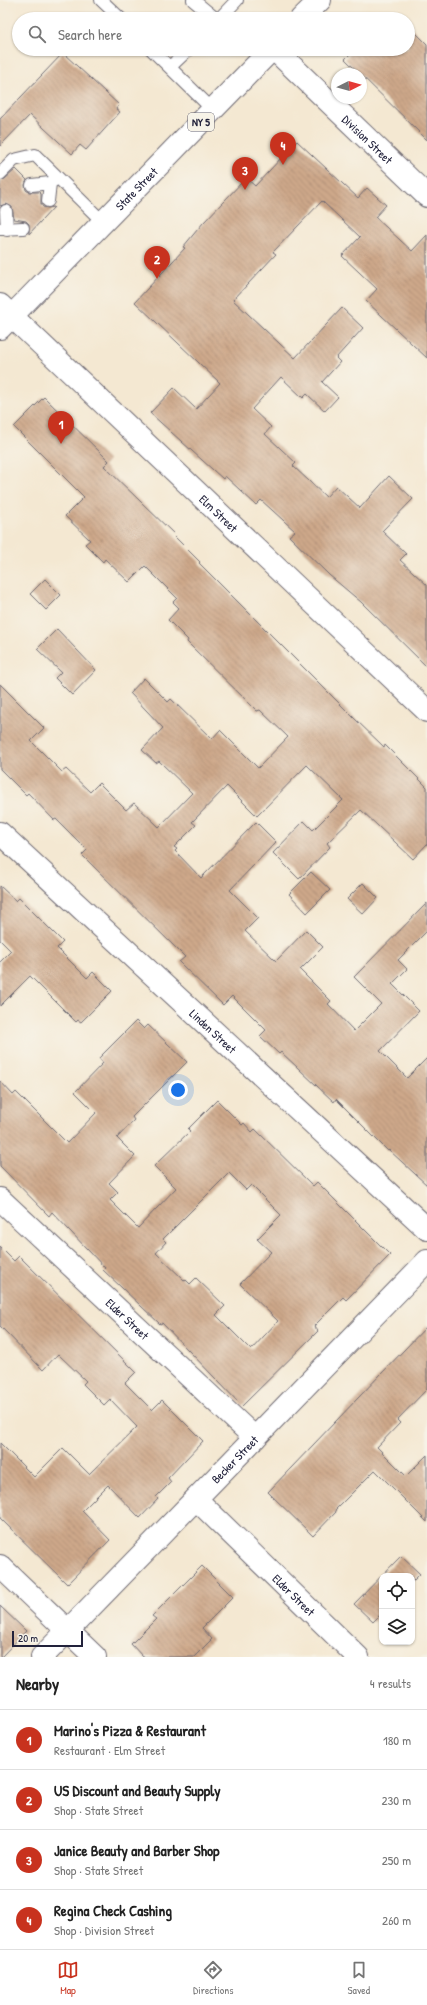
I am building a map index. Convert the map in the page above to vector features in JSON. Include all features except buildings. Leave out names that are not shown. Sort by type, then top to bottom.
[{"type":"street","points":[[308,12],[320,0]]},
{"type":"street","name":"State Street","points":[[4,316],[103,222],[266,56]]},
{"type":"street","name":"Division Street","points":[[280,56],[427,196]]},
{"type":"street","name":"Elm Street","points":[[4,316],[427,711]]},
{"type":"street","name":"Linden Street","points":[[0,833],[427,1229]]},
{"type":"street","name":"Elder Street","points":[[0,1199],[255,1438]]},
{"type":"street","name":"Becker Street","points":[[42,1657],[427,1261]]},
{"type":"street","name":"Elder Street","points":[[196,1499],[358,1657]]},
{"type":"street","points":[[0,1566],[94,1657]]},
{"type":"lane","points":[[101,0],[114,12]]},
{"type":"lane","points":[[193,0],[208,12]]},
{"type":"lane","points":[[226,12],[237,0]]},
{"type":"lane","points":[[159,56],[213,110]]},
{"type":"lane","points":[[170,67],[182,56]]},
{"type":"lane","points":[[0,174],[14,160],[35,155],[54,181],[103,222]]},
{"type":"lane","points":[[32,186],[54,181]]},
{"type":"lane","points":[[48,201],[54,181]]},
{"type":"lane","points":[[6,211],[3,229],[23,228]]},
{"type":"place","name":"Regina Check Cashing","points":[[283,165]]},
{"type":"place","name":"Janice Beauty and Barber Shop","points":[[245,190]]},
{"type":"place","name":"US Discount and Beauty Supply","points":[[157,279]]},
{"type":"place","name":"Marino's Pizza & Restaurant","points":[[61,444]]}]
